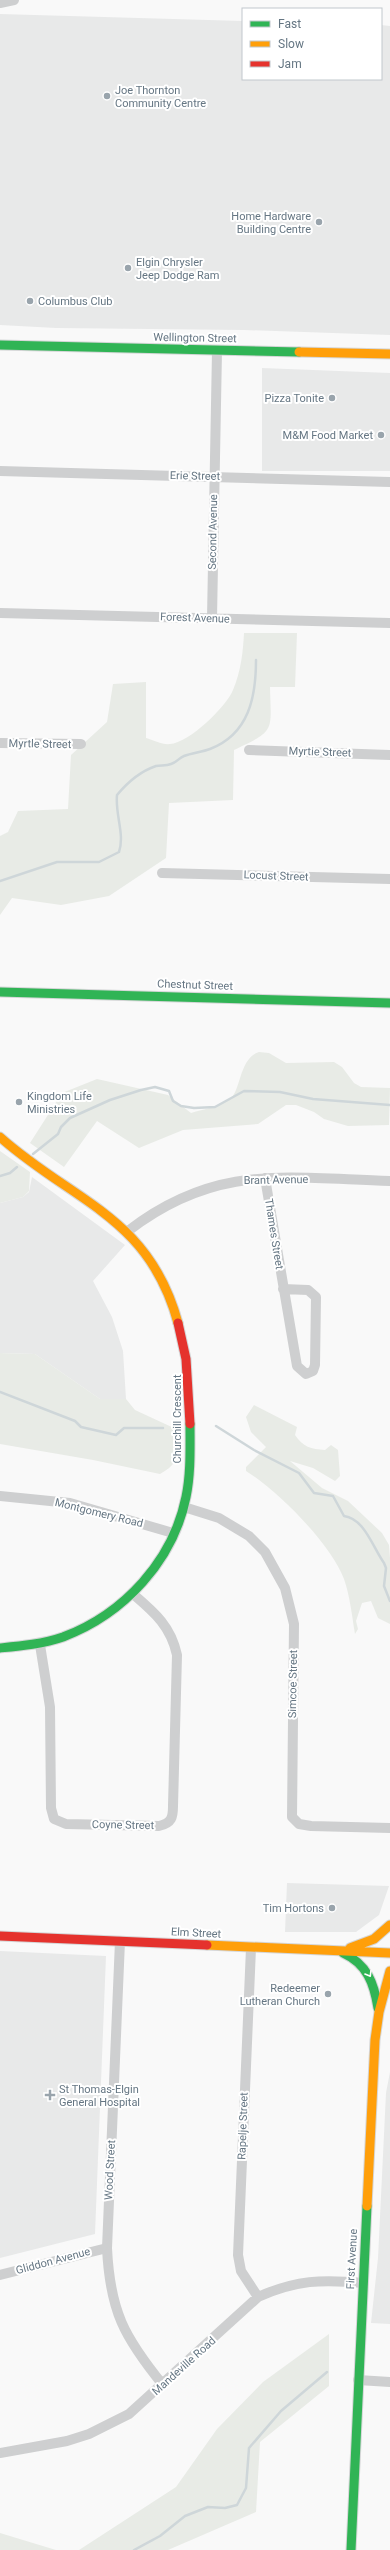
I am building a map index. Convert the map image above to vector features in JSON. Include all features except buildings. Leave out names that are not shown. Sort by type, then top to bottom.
[{"type":"street","points":[[0,3],[14,0]]},
{"type":"street","name":"Wellington Street","points":[[0,345],[390,354]]},
{"type":"street","name":"Second Avenue","points":[[212,618],[217,350]]},
{"type":"street","name":"Erie Street","points":[[0,471],[390,482]]},
{"type":"street","name":"Forest Avenue","points":[[0,613],[390,623]]},
{"type":"street","name":"Myrtle Street","points":[[0,743],[81,744]]},
{"type":"street","name":"Myrtie Street","points":[[249,750],[390,755]]},
{"type":"street","name":"Locust Street","points":[[162,873],[390,879]]},
{"type":"street","name":"Chestnut Street","points":[[0,992],[390,1003]]},
{"type":"street","name":"Churchill Crescent","points":[[0,1137],[22,1156],[96,1203],[128,1231],[146,1254],[165,1286],[186,1347],[191,1396],[188,1477],[184,1506],[164,1554],[133,1594],[94,1625],[40,1645],[0,1648]]},
{"type":"street","name":"Brant Avenue","points":[[128,1231],[154,1212],[193,1192],[243,1179],[265,1178],[390,1181]]},
{"type":"street","name":"Thames Street","points":[[265,1178],[283,1289],[297,1366],[306,1374],[313,1371],[315,1364],[316,1297],[308,1290],[283,1289]]},
{"type":"street","name":"Montgomery Road","points":[[0,1496],[70,1503],[173,1534]]},
{"type":"street","name":"Simcoe Street","points":[[184,1506],[219,1518],[249,1536],[265,1552],[285,1588],[294,1624],[292,1817],[299,1824],[311,1826],[390,1828]]},
{"type":"street","name":"Coyne Street","points":[[40,1645],[50,1707],[51,1808],[54,1819],[71,1824],[159,1826],[167,1824],[172,1818],[174,1806],[177,1655],[172,1638],[164,1622],[151,1608],[133,1594]]},
{"type":"street","points":[[338,1952],[371,1941],[390,1925]]},
{"type":"street","name":"Elm Street","points":[[0,1936],[338,1952],[390,1953]]},
{"type":"street","name":"Wood Street","points":[[120,1941],[107,2248],[111,2289],[124,2330],[137,2353],[163,2385]]},
{"type":"street","name":"Rapelje Street","points":[[251,1948],[238,2255],[241,2271],[258,2297]]},
{"type":"street","points":[[338,1952],[359,1961],[370,1975],[379,2012]]},
{"type":"street","name":"First Avenue","points":[[351,2550],[363,2283],[379,2012],[390,1971]]},
{"type":"street","name":"Gliddon Avenue","points":[[0,2274],[107,2248]]},
{"type":"street","name":"Mandeville Road","points":[[0,2453],[67,2442],[89,2434],[129,2414],[163,2385],[258,2297],[283,2286],[307,2281],[333,2280],[363,2283]]},
{"type":"street","points":[[358,2380],[390,2382]]},
{"type":"shaded area","points":[[0,14],[242,21],[242,80],[382,80],[382,25],[390,26],[390,335],[244,330],[56,328],[0,325]]},
{"type":"shaded area","points":[[262,368],[390,373],[390,471],[262,471]]},
{"type":"shaded area","points":[[244,633],[297,633],[295,687],[270,687],[271,713],[268,728],[257,738],[234,750],[233,800],[169,803],[166,858],[109,896],[61,905],[12,898],[0,915],[0,836],[8,832],[18,811],[68,809],[71,755],[107,722],[113,684],[146,682],[146,738],[164,744],[178,742],[187,738],[206,723],[229,697],[236,683],[240,669]]},
{"type":"shaded area","points":[[259,1052],[269,1053],[286,1063],[334,1062],[342,1067],[354,1083],[361,1087],[390,1088],[389,1125],[348,1126],[324,1119],[314,1112],[296,1105],[286,1105],[258,1124],[183,1130],[139,1148],[97,1121],[64,1167],[30,1143],[62,1093],[97,1079],[168,1095],[191,1113],[216,1106],[230,1099],[234,1095],[244,1067],[252,1055]]},
{"type":"shaded area","points":[[0,1151],[30,1172],[29,1191],[23,1197],[0,1203]]},
{"type":"shaded area","points":[[32,1177],[125,1245],[93,1281],[112,1317],[123,1351],[126,1399],[100,1399],[35,1354],[0,1353],[0,1203],[23,1197],[29,1192]]},
{"type":"shaded area","points":[[0,1353],[35,1354],[100,1399],[126,1399],[135,1410],[176,1429],[178,1450],[172,1465],[160,1474],[93,1460],[0,1444]]},
{"type":"shaded area","points":[[254,1405],[297,1427],[295,1435],[304,1445],[325,1450],[331,1445],[338,1450],[340,1476],[335,1481],[313,1468],[290,1461],[322,1488],[348,1501],[382,1533],[389,1545],[390,1624],[378,1618],[371,1601],[362,1603],[356,1621],[358,1629],[355,1634],[344,1579],[328,1550],[288,1505],[273,1491],[246,1471],[246,1467],[266,1447],[251,1432],[246,1417]]},
{"type":"shaded area","points":[[287,1883],[389,1886],[379,1915],[356,1932],[285,1932]]},
{"type":"shaded area","name":"St Thomas-Elgin General Hospital","points":[[0,1951],[106,1956],[95,2234],[0,2258]]},
{"type":"shaded area","points":[[390,2072],[390,2324],[371,2323],[378,2258],[386,2093]]},
{"type":"shaded area","points":[[329,2334],[329,2386],[260,2442],[256,2512],[168,2550],[79,2550],[176,2487],[217,2429],[263,2382]]},
{"type":"shaded area","points":[[0,2533],[56,2550],[0,2550]]},
{"type":"waterway","points":[[0,881],[57,862],[99,862],[119,852],[121,838],[117,810],[117,795],[125,786],[145,771],[156,766],[171,764],[184,756],[210,749],[234,734],[248,713],[252,700],[256,674],[256,660]]},
{"type":"waterway","points":[[33,1154],[58,1134],[61,1127],[70,1118],[110,1100],[155,1087],[169,1091],[173,1101],[181,1106],[194,1108],[215,1107],[244,1091],[280,1092],[313,1099],[390,1105]]},
{"type":"waterway","points":[[0,1176],[10,1173],[17,1167]]},
{"type":"waterway","points":[[0,1392],[75,1421],[81,1427],[116,1435],[124,1428],[163,1428]]},
{"type":"waterway","points":[[216,1426],[254,1450],[299,1473],[314,1493],[333,1496],[344,1516],[358,1522],[363,1528],[384,1563],[386,1568],[384,1586],[390,1601]]},
{"type":"waterway","points":[[134,2550],[160,2536],[185,2516],[208,2507],[225,2508],[237,2505],[246,2488],[249,2448],[281,2411],[327,2372]]},
{"type":"traffic: fast","points":[[0,345],[299,352]]},
{"type":"traffic: fast","points":[[0,992],[390,1003]]},
{"type":"traffic: fast","points":[[0,1648],[48,1641],[63,1637],[85,1627],[106,1614],[125,1599],[142,1582],[170,1543],[186,1497],[189,1479],[190,1424]]},
{"type":"traffic: fast","points":[[343,1953],[358,1963],[368,1975],[374,1990],[378,2008]]},
{"type":"traffic: fast","points":[[351,2550],[367,2206]]},
{"type":"traffic: slow","points":[[299,352],[390,354]]},
{"type":"traffic: slow","points":[[0,1137],[27,1159],[106,1214],[128,1234],[148,1258],[165,1287],[178,1323]]},
{"type":"traffic: slow","points":[[350,1948],[374,1939],[390,1925]]},
{"type":"traffic: slow","points":[[207,1945],[390,1953]]},
{"type":"traffic: slow","points":[[367,2206],[375,2040],[379,2012],[390,1971]]},
{"type":"traffic: jam","points":[[178,1323],[186,1359],[190,1424]]},
{"type":"traffic: jam","points":[[0,1936],[207,1945]]},
{"type":"place","name":"Joe Thornton Community Centre","points":[[107,96]]},
{"type":"place","name":"Home Hardware Building Centre","points":[[319,222]]},
{"type":"place","name":"Elgin Chrysler Jeep Dodge Ram","points":[[128,268]]},
{"type":"place","name":"Columbus Club","points":[[30,301]]},
{"type":"place","name":"Pizza Tonite","points":[[332,398]]},
{"type":"place","name":"M&M Food Market","points":[[381,435]]},
{"type":"place","name":"Kingdom Life Ministries","points":[[19,1102]]},
{"type":"place","name":"Tim Hortons","points":[[332,1908]]},
{"type":"place","name":"Redeemer Lutheran Church","points":[[328,1994]]},
{"type":"place","name":"St Thomas-Elgin General Hospital","points":[[50,2095]]}]
